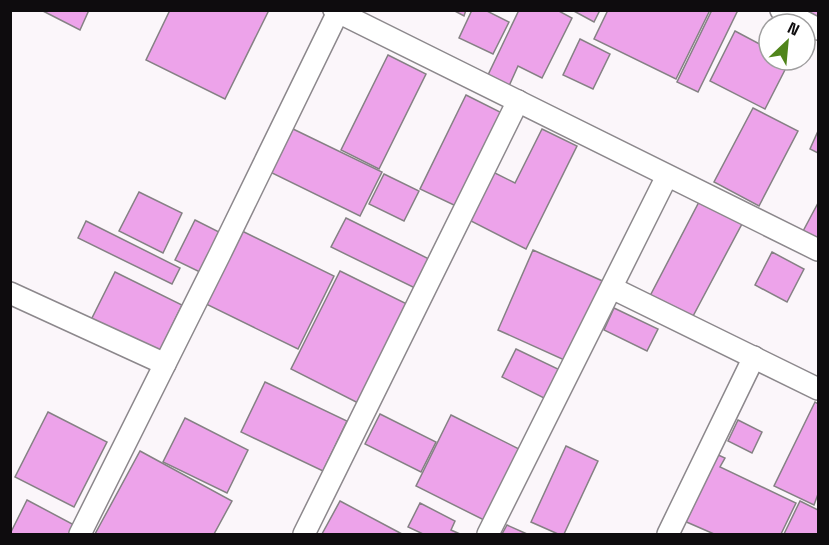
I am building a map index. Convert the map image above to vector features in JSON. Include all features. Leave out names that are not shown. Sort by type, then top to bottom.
[{"type":"lane","points":[[781,10],[819,29]]},
{"type":"lane","points":[[80,534],[336,11],[819,250]]},
{"type":"lane","points":[[304,534],[518,101]]},
{"type":"lane","points":[[488,534],[667,176]]},
{"type":"lane","points":[[612,288],[819,389]]},
{"type":"lane","points":[[10,293],[165,364]]},
{"type":"lane","points":[[668,534],[754,357]]},
{"type":"building","points":[[41,10],[89,10],[80,30]]},
{"type":"building","points":[[170,10],[269,10],[225,99],[146,60]]},
{"type":"building","points":[[453,10],[466,10],[464,16]]},
{"type":"building","points":[[472,10],[485,10],[509,22],[493,54],[459,38]]},
{"type":"building","points":[[519,10],[557,10],[572,18],[542,78],[518,66],[509,86],[488,75]]},
{"type":"building","points":[[572,10],[600,10],[594,22]]},
{"type":"building","points":[[608,10],[710,10],[676,79],[594,39]]},
{"type":"building","points":[[712,10],[738,10],[698,92],[677,82]]},
{"type":"building","points":[[792,10],[818,10],[818,23],[817,12]]},
{"type":"building","points":[[735,31],[757,43],[757,72],[784,72],[765,109],[710,81]]},
{"type":"building","points":[[580,39],[610,54],[593,89],[563,75]]},
{"type":"building","points":[[388,55],[426,74],[379,169],[341,150]]},
{"type":"building","points":[[466,95],[502,113],[456,206],[420,189]]},
{"type":"building","points":[[753,108],[798,131],[759,206],[714,182]]},
{"type":"building","points":[[291,128],[382,172],[360,216],[270,172]]},
{"type":"building","points":[[542,129],[577,146],[526,249],[469,220],[493,172],[515,183]]},
{"type":"building","points":[[818,131],[818,153],[810,149]]},
{"type":"building","points":[[384,174],[419,191],[404,221],[369,204]]},
{"type":"building","points":[[139,192],[182,213],[163,253],[119,231]]},
{"type":"building","points":[[700,200],[743,222],[692,318],[650,296]]},
{"type":"building","points":[[818,203],[818,244],[801,235]]},
{"type":"building","points":[[346,218],[431,260],[417,289],[331,247]]},
{"type":"building","points":[[195,220],[223,234],[204,274],[175,260]]},
{"type":"building","points":[[86,221],[180,268],[172,284],[78,238]]},
{"type":"building","points":[[240,230],[334,276],[298,349],[204,303]]},
{"type":"building","points":[[533,250],[607,283],[571,363],[498,330]]},
{"type":"building","points":[[772,252],[804,269],[787,302],[755,285]]},
{"type":"building","points":[[340,271],[415,308],[366,407],[291,369]]},
{"type":"building","points":[[115,272],[182,305],[157,357],[89,324]]},
{"type":"building","points":[[614,308],[658,329],[647,351],[604,330]]},
{"type":"building","points":[[516,349],[560,370],[546,399],[502,377]]},
{"type":"building","points":[[265,382],[347,421],[323,471],[241,432]]},
{"type":"building","points":[[815,402],[818,404],[818,494],[814,505],[774,486]]},
{"type":"building","points":[[48,412],[107,442],[74,507],[15,477]]},
{"type":"building","points":[[380,414],[436,442],[421,472],[365,444]]},
{"type":"building","points":[[451,415],[519,449],[484,520],[416,486]]},
{"type":"building","points":[[185,418],[248,450],[227,493],[163,462]]},
{"type":"building","points":[[738,420],[762,432],[752,453],[728,441]]},
{"type":"building","points":[[566,446],[598,461],[564,534],[558,534],[531,522]]},
{"type":"building","points":[[140,451],[232,501],[214,534],[95,534]]},
{"type":"building","points":[[714,453],[725,458],[720,467],[796,503],[781,534],[714,534],[682,520]]},
{"type":"building","points":[[27,500],[76,526],[71,534],[10,534]]},
{"type":"building","points":[[340,501],[402,534],[322,534]]},
{"type":"building","points":[[800,501],[818,510],[818,534],[784,534]]},
{"type":"building","points":[[420,503],[455,521],[451,530],[460,534],[423,534],[408,527]]},
{"type":"building","points":[[507,525],[527,534],[502,534]]}]
